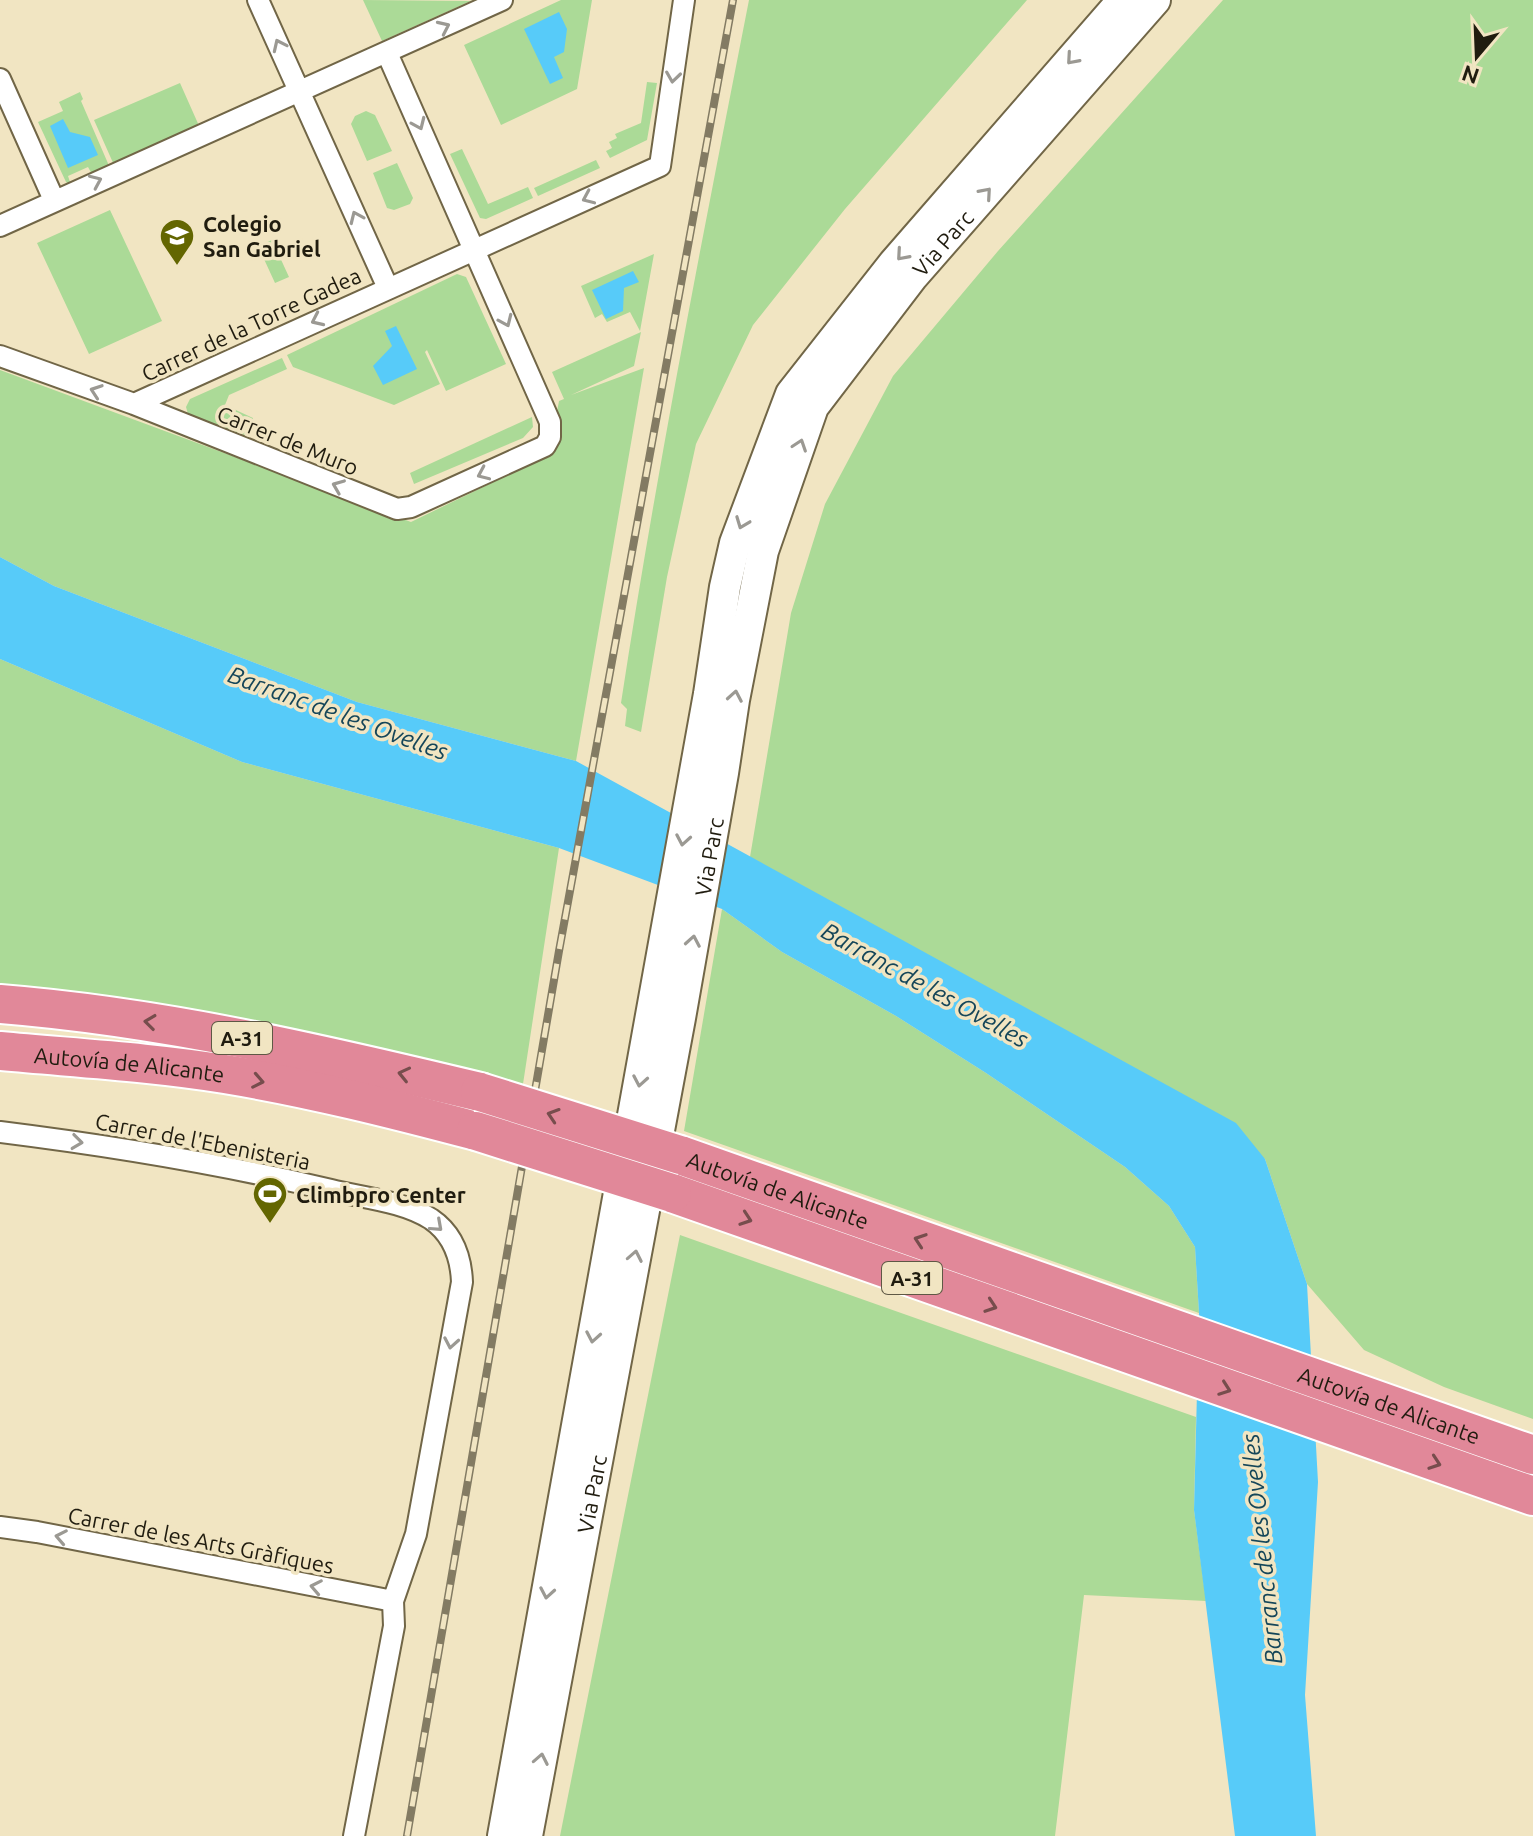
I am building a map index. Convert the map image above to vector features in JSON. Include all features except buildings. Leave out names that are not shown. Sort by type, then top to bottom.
[{"type":"highway","name":"Autovía de Alicante","points":[[0,1004],[161,1023],[302,1049],[480,1092],[680,1155],[1533,1455]]},
{"type":"highway","name":"Autovía de Alicante","points":[[0,1051],[224,1074],[364,1102],[476,1131],[672,1193],[1533,1496]]},
{"type":"main road","name":"Via Parc","points":[[527,1836],[710,768],[725,587],[735,543],[791,394],[894,263],[1123,0]]},
{"type":"main road","name":"Via Parc","points":[[710,768],[734,700],[763,551],[813,407],[913,276],[1155,0]]},
{"type":"main road","name":"Via Parc","points":[[503,1836],[667,1011]]},
{"type":"street","points":[[258,0],[388,288]]},
{"type":"street","points":[[0,226],[502,0]]},
{"type":"street","name":"Carrer de la Torre Gadea","points":[[134,404],[660,166],[684,0]]},
{"type":"street","points":[[387,53],[475,250]]},
{"type":"street","points":[[0,79],[54,200]]},
{"type":"street","name":"Carrer de Muro","points":[[0,356],[134,404],[397,509],[411,507],[545,446],[550,437],[550,422],[475,250]]},
{"type":"street","name":"Carrer de l'Ebenisteria","points":[[0,1132],[104,1145],[246,1170],[397,1206],[428,1217],[442,1228],[455,1246],[462,1282],[416,1534],[393,1601]]},
{"type":"street","name":"Carrer de les Arts Gràfiques","points":[[0,1527],[393,1601]]},
{"type":"street","points":[[354,1836],[394,1626],[393,1601]]},
{"type":"green space","points":[[363,0],[470,1],[473,0],[382,41]]},
{"type":"green space","points":[[561,0],[592,0],[577,89],[501,125],[464,45]]},
{"type":"green space","points":[[749,0],[1027,0],[845,209],[753,325],[696,444],[667,577],[641,732],[625,726],[627,709],[621,703],[665,439]]},
{"type":"green space","points":[[1223,0],[1533,0],[1533,1419],[1444,1387],[1364,1350],[1307,1284],[1265,1159],[750,857],[791,613],[825,504],[893,376],[998,251]]},
{"type":"green space","points":[[647,82],[657,83],[647,140],[610,158],[606,151],[612,148],[609,142],[617,138],[615,134],[641,123]]},
{"type":"green space","points":[[180,83],[200,128],[114,165],[94,120]]},
{"type":"green space","points":[[80,92],[110,168],[93,176],[88,167],[68,176],[71,185],[66,182],[38,122],[63,111],[59,102]]},
{"type":"green space","points":[[366,111],[375,115],[392,151],[367,161],[351,124],[355,116]]},
{"type":"green space","points":[[462,149],[488,204],[528,187],[533,198],[486,219],[480,218],[450,154]]},
{"type":"green space","points":[[596,160],[600,168],[538,196],[534,188]]},
{"type":"green space","points":[[397,163],[413,198],[410,204],[394,210],[387,208],[373,173]]},
{"type":"green space","points":[[110,210],[162,321],[89,354],[37,243]]},
{"type":"green space","points":[[272,240],[289,277],[275,283],[258,246]]},
{"type":"green space","points":[[654,254],[640,331],[630,312],[607,322],[602,314],[595,318],[581,286]]},
{"type":"green space","points":[[457,274],[466,277],[506,364],[446,391],[427,350],[425,352],[440,384],[394,405],[293,367],[287,355]]},
{"type":"green space","points":[[641,332],[634,366],[571,395],[644,368],[576,761],[357,702],[54,586],[0,557],[0,370],[411,522],[549,455],[559,401],[564,399],[552,372]]},
{"type":"green space","points":[[282,358],[287,369],[229,395],[225,405],[253,418],[247,436],[188,414],[186,407],[190,399]]},
{"type":"green space","points":[[532,417],[533,427],[523,438],[414,484],[410,473]]},
{"type":"green space","points":[[0,659],[242,762],[559,848],[523,1084],[329,1036],[198,1012],[0,986]]},
{"type":"green space","points":[[722,909],[782,952],[896,1016],[986,1073],[1125,1167],[1169,1206],[1195,1247],[1199,1313],[684,1131]]},
{"type":"green space","points":[[680,1235],[1196,1417],[1194,1510],[1206,1601],[1084,1595],[1055,1836],[560,1836]]},
{"type":"water","points":[[559,12],[567,29],[564,52],[554,57],[563,78],[550,84],[524,29]]},
{"type":"water","points":[[63,119],[70,132],[90,137],[98,155],[68,168],[50,126]]},
{"type":"water","points":[[633,271],[639,282],[624,288],[623,311],[606,319],[592,290]]},
{"type":"water","points":[[396,326],[417,369],[383,385],[373,366],[392,346],[385,331]]},
{"type":"water","name":"Barranc de les Ovelles","points":[[0,557],[54,586],[357,702],[576,761],[1236,1123],[1265,1159],[1307,1284],[1318,1482],[1305,1695],[1316,1836],[1235,1836],[1194,1510],[1199,1313],[1195,1247],[1169,1206],[1125,1167],[986,1073],[896,1016],[782,952],[722,909],[559,848],[242,762],[0,659]]},
{"type":"railway","points":[[407,1836],[559,951],[733,0]]},
{"type":"place","name":"Colegio San Gabriel","points":[[177,267]]},
{"type":"place","name":"Climbpro Center","points":[[270,1225]]}]
